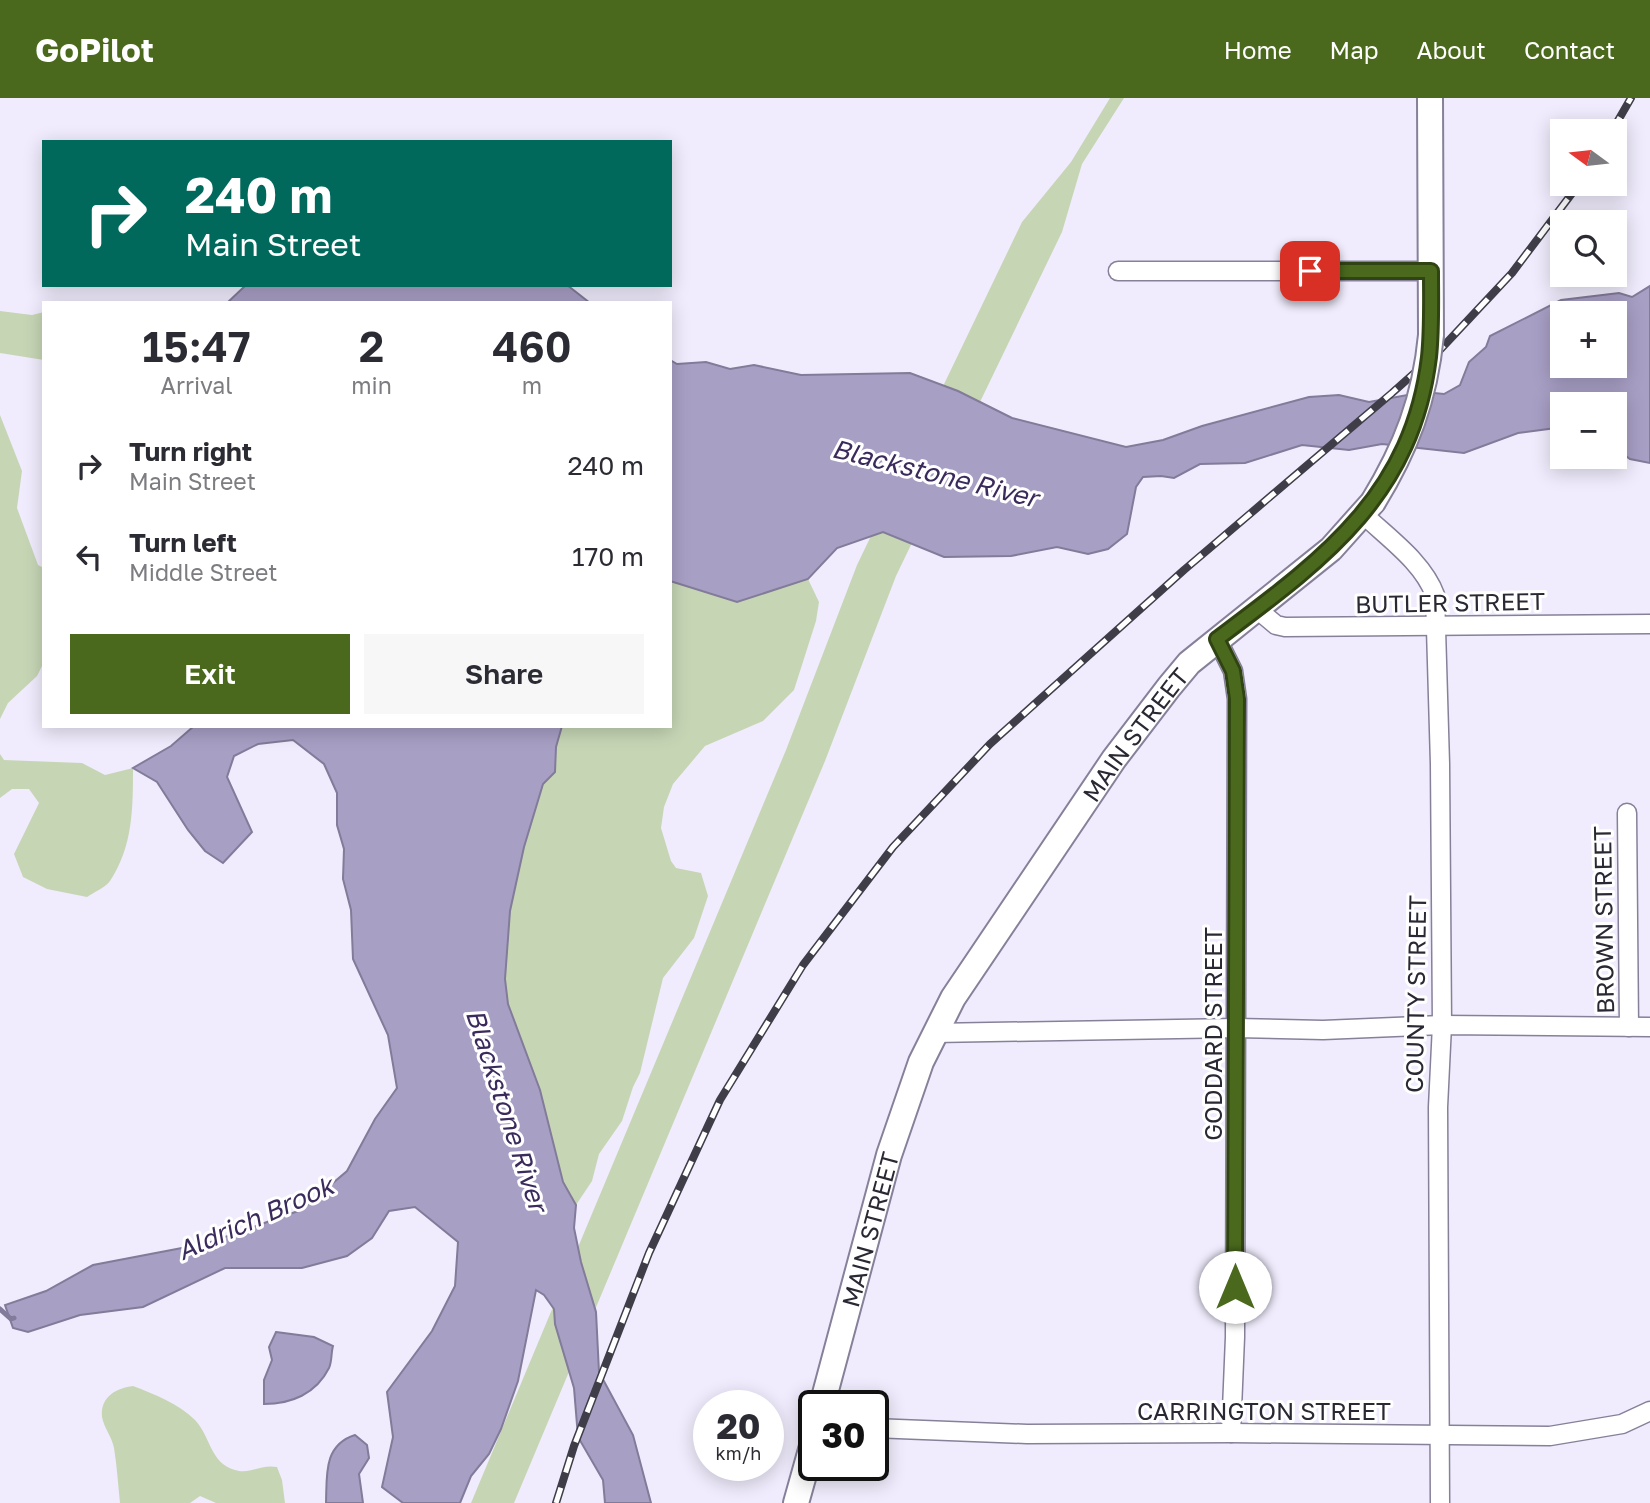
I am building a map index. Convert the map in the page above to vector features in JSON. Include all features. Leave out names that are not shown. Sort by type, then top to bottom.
[{"type":"main road","name":"MAIN STREET","points":[[826,1390],[889,1155],[921,1062],[953,998],[1114,759],[1169,687],[1189,663],[1217,639],[1331,549],[1368,508],[1396,461],[1412,426],[1423,388],[1431,335],[1430,98]]},
{"type":"main road","points":[[796,1503],[802,1481]]},
{"type":"street","points":[[1118,271],[1431,271]]},
{"type":"street","name":"COUNTY STREET","points":[[1368,508],[1429,580],[1435,595],[1442,1025],[1438,1107],[1440,1503]]},
{"type":"street","name":"BUTLER STREET","points":[[1257,609],[1276,625],[1285,627],[1650,624]]},
{"type":"street","name":"GODDARD STREET","points":[[1217,639],[1233,671],[1237,699],[1235,1337],[1231,1433]]},
{"type":"street","name":"BROWN STREET","points":[[1627,813],[1629,1027]]},
{"type":"street","points":[[934,1033],[1236,1028],[1323,1030],[1442,1025],[1650,1027]]},
{"type":"street","name":"CARRINGTON STREET","points":[[889,1429],[1027,1434],[1550,1436],[1622,1424],[1650,1411]]},
{"type":"green space","points":[[1110,98],[1124,98],[1082,164],[1062,232],[896,576],[825,761],[514,1503],[471,1503],[786,750],[857,565],[1022,222],[1071,162]]},
{"type":"green space","points":[[0,311],[32,315],[42,312],[42,360],[0,353]]},
{"type":"green space","points":[[0,415],[22,471],[17,508],[38,565],[42,567],[42,666],[37,676],[8,703],[0,719]]},
{"type":"green space","points":[[808,579],[819,602],[816,621],[794,690],[763,721],[705,746],[673,784],[664,807],[661,828],[671,861],[676,868],[701,873],[708,896],[694,938],[663,978],[640,1073],[622,1121],[599,1154],[592,1181],[576,1205],[563,1182],[540,1090],[508,1004],[505,979],[510,911],[524,847],[543,784],[555,772],[556,747],[561,728],[672,728],[672,582],[737,602]]},
{"type":"green space","points":[[0,754],[4,760],[82,763],[105,775],[133,768],[132,812],[127,840],[118,868],[105,886],[87,897],[47,889],[23,877],[14,854],[39,803],[29,789],[12,789],[0,798]]},
{"type":"green space","points":[[133,1386],[166,1400],[189,1414],[200,1427],[220,1462],[227,1467],[240,1471],[277,1467],[285,1503],[216,1503],[200,1496],[190,1503],[120,1503],[114,1448],[103,1421],[102,1410],[110,1395]]},
{"type":"water","name":"Blackstone River","points":[[1650,286],[1650,463],[1627,457],[1627,392],[1550,392],[1550,429],[1518,433],[1464,453],[1382,444],[1349,450],[1302,445],[1245,463],[1200,464],[1174,478],[1143,477],[1136,487],[1127,534],[1108,549],[1088,554],[1057,547],[1011,556],[944,557],[883,532],[837,548],[808,579],[737,602],[672,582],[672,361],[677,364],[706,362],[730,369],[754,365],[801,375],[910,373],[958,391],[1012,418],[1126,447],[1163,440],[1202,426],[1309,397],[1339,395],[1369,402],[1424,392],[1444,394],[1460,385],[1469,362],[1486,347],[1490,336],[1550,306],[1550,378],[1627,378],[1627,301],[1559,301],[1619,293],[1632,297]]},
{"type":"water","points":[[244,287],[570,287],[587,301],[229,301]]},
{"type":"water","name":"Blackstone River","points":[[192,728],[561,728],[556,747],[555,772],[543,784],[524,847],[510,911],[505,979],[508,1004],[540,1090],[563,1182],[576,1205],[574,1228],[596,1312],[599,1372],[633,1435],[651,1503],[605,1503],[603,1480],[578,1437],[574,1388],[555,1324],[554,1309],[544,1295],[536,1290],[518,1381],[501,1429],[489,1454],[471,1476],[460,1503],[403,1503],[382,1487],[393,1437],[387,1392],[432,1331],[455,1286],[458,1242],[415,1207],[389,1211],[372,1238],[347,1256],[302,1268],[225,1268],[143,1307],[80,1315],[28,1332],[13,1328],[5,1305],[46,1291],[93,1265],[208,1243],[301,1210],[347,1171],[375,1119],[397,1088],[388,1035],[353,959],[351,910],[343,879],[344,849],[337,825],[337,793],[324,764],[293,740],[258,744],[234,756],[227,777],[252,832],[223,863],[205,851],[157,782],[133,768],[171,746]]},
{"type":"water","points":[[276,1332],[314,1337],[333,1346],[331,1363],[317,1385],[302,1396],[284,1402],[264,1404],[264,1380],[272,1360],[269,1347]]},
{"type":"water","points":[[355,1435],[367,1445],[369,1458],[359,1474],[363,1503],[326,1503],[327,1472],[332,1454],[337,1446]]},
{"type":"waterway","name":"Aldrich Brook","points":[[0,1309],[11,1319],[14,1318]]},
{"type":"railway","points":[[1619,119],[1631,98]]},
{"type":"railway","points":[[556,1503],[574,1446],[649,1253],[720,1100],[803,965],[893,847],[990,744],[1184,570],[1438,352],[1512,273],[1570,196]]},
{"type":"route","points":[[1235,1287],[1237,699],[1233,671],[1217,639],[1331,549],[1373,502],[1412,426],[1429,360],[1431,335],[1431,271],[1310,271]]}]
